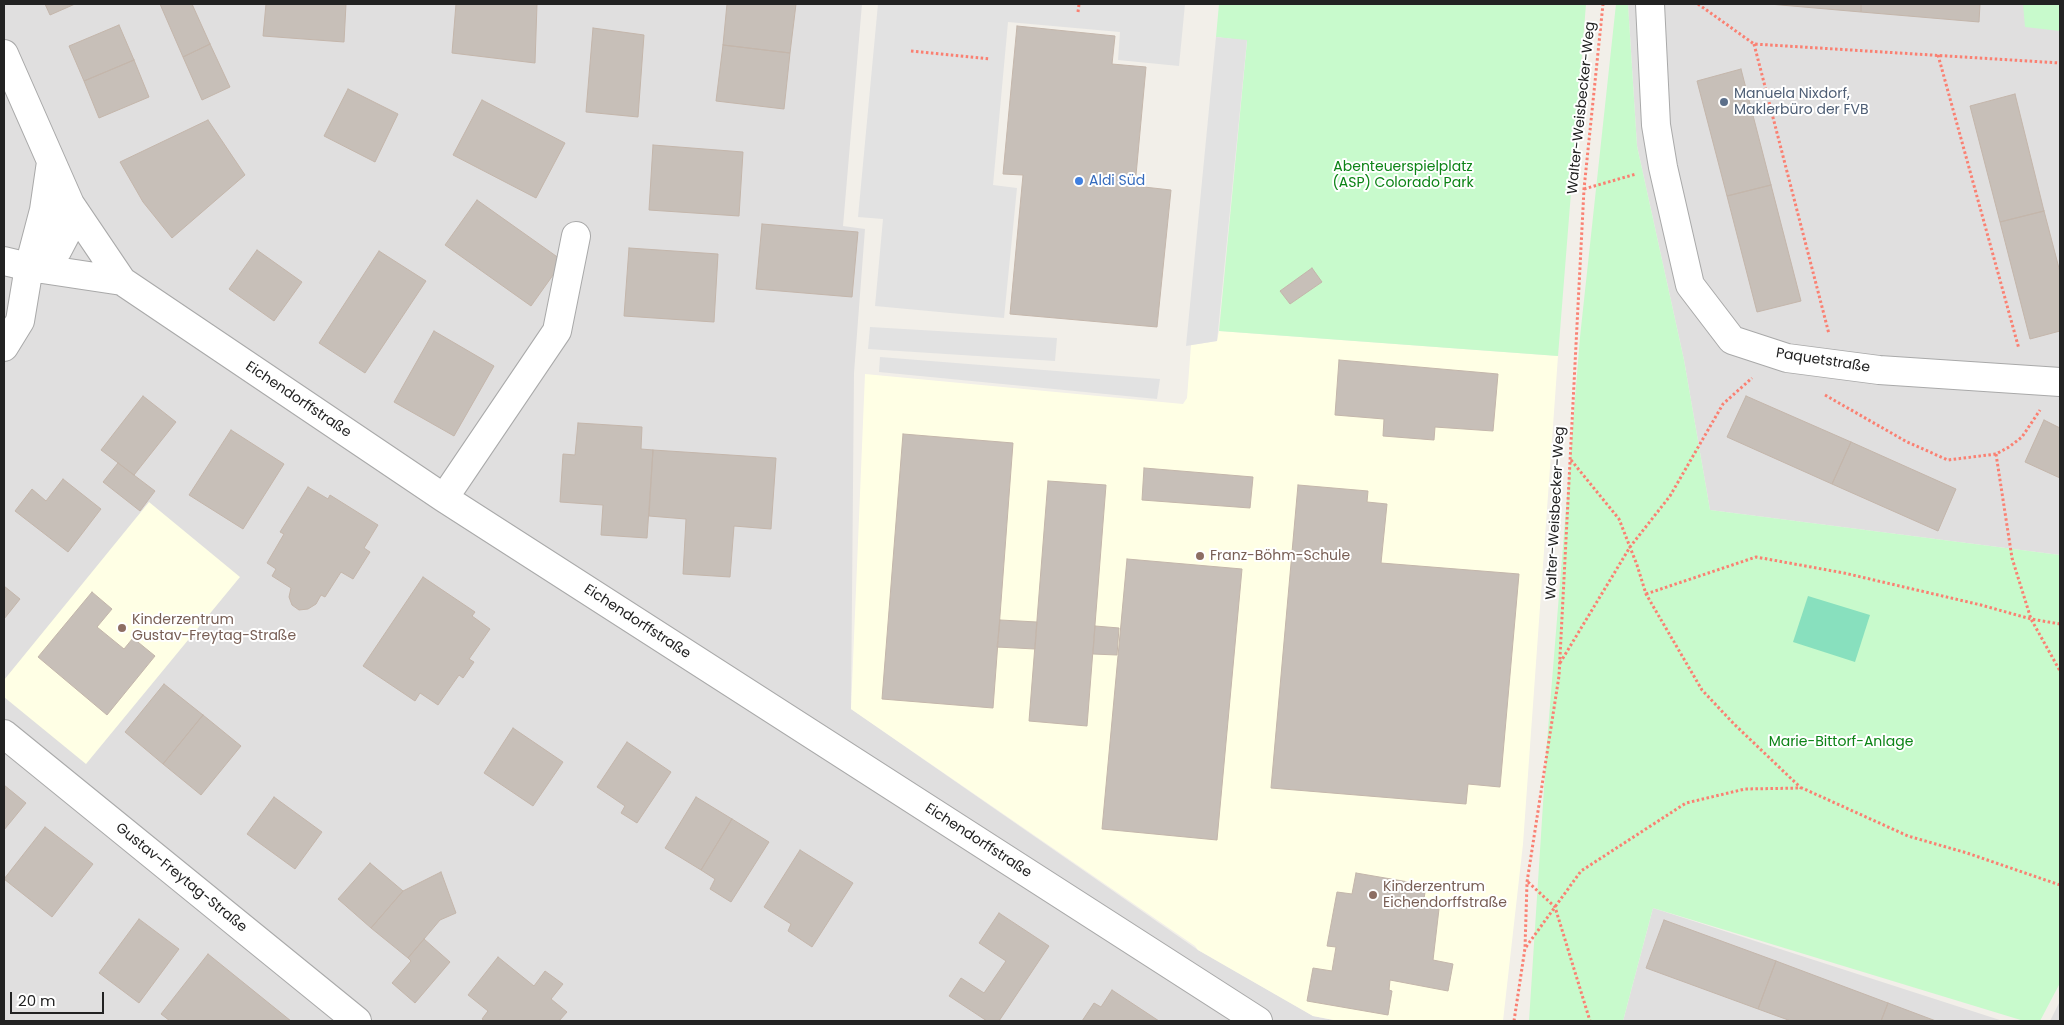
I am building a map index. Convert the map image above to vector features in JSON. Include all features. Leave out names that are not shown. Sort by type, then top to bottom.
[{"type":"street","name":"Paquetstraße","points":[[1650,4],[1656,125],[1663,166],[1690,284],[1732,340],[1788,358],[1871,369],[2060,382]]},
{"type":"street","points":[[4,54],[70,204],[122,281]]},
{"type":"street","points":[[4,347],[20,321],[16,264],[44,210],[51,162]]},
{"type":"street","points":[[16,264],[57,251],[68,230],[70,204]]},
{"type":"street","points":[[444,498],[557,331],[576,236]]},
{"type":"street","name":"Eichendorffstraße","points":[[16,264],[122,281],[444,498],[1258,1021]]},
{"type":"street","name":"Gustav-Freytag-Straße","points":[[4,734],[358,1021]]},
{"type":"path","points":[[1078,12],[1079,4]]},
{"type":"path","name":"Walter-Weisbecker-Weg","points":[[1514,1021],[1525,948],[1527,882],[1559,664],[1584,189],[1603,4]]},
{"type":"path","points":[[1698,4],[1754,44],[2060,62]]},
{"type":"path","points":[[1754,44],[1830,338]]},
{"type":"path","points":[[911,51],[990,59]]},
{"type":"path","points":[[1938,55],[2020,355]]},
{"type":"path","points":[[1584,189],[1663,166]]},
{"type":"path","points":[[1559,664],[1630,547],[1670,496],[1723,404],[1756,374]]},
{"type":"path","points":[[1821,392],[1907,442],[1948,460],[1996,454],[2022,437],[2043,404]]},
{"type":"path","points":[[1996,454],[2012,558],[2031,620],[2060,671]]},
{"type":"path","points":[[1570,459],[1619,519],[1646,594],[1702,690],[1734,724],[1802,788],[1908,836],[1967,853],[2060,885]]},
{"type":"path","points":[[1646,594],[1756,558],[1844,573],[1981,605],[2031,620],[2060,624]]},
{"type":"path","points":[[1525,948],[1581,871],[1686,803],[1745,789],[1802,788]]},
{"type":"path","points":[[1527,882],[1555,907],[1590,1021]]},
{"type":"shaded area","points":[[4,4],[862,4],[843,226],[865,229],[854,373],[851,709],[1198,950],[1313,1016],[1339,1021],[4,1021]]},
{"type":"shaded area","points":[[878,4],[1185,4],[1179,66],[1118,60],[1120,32],[1008,22],[993,185],[1017,188],[1004,318],[875,306],[883,219],[858,217]]},
{"type":"shaded area","points":[[1628,4],[2060,4],[2060,555],[1710,510],[1684,360],[1637,146]]},
{"type":"shaded area","points":[[1216,37],[1247,40],[1217,341],[1186,346]]},
{"type":"shaded area","points":[[870,327],[1057,338],[1055,361],[868,349]]},
{"type":"shaded area","name":"Franz-Böhm-Schule","points":[[1219,331],[1558,356],[1523,844],[1503,1021],[1339,1021],[1313,1016],[1198,950],[1195,946],[851,709],[865,374],[1183,404],[1187,398],[1191,345],[1217,341]]},
{"type":"shaded area","points":[[880,357],[1160,379],[1157,399],[879,372]]},
{"type":"shaded area","name":"Kinderzentrum Gustav-Freytag-Straße","points":[[149,502],[240,577],[86,764],[4,697],[4,680]]},
{"type":"shaded area","points":[[1653,908],[2003,1021],[1623,1021]]},
{"type":"shaded area","points":[[2060,1001],[2060,1021],[2050,1021]]},
{"type":"green space","name":"Abenteuerspielplatz (ASP) Colorado Park","points":[[1219,4],[1586,4],[1558,356],[1219,331],[1247,41],[1216,37]]},
{"type":"green space","name":"Marie-Bittorf-Anlage","points":[[1616,4],[1628,4],[1637,146],[1684,360],[1710,510],[2060,555],[2060,983],[2040,1021],[2024,1021],[1653,908],[1623,1021],[1529,1021],[1547,742],[1580,337]]},
{"type":"green space","points":[[2023,4],[2060,4],[2060,31],[2025,27]]},
{"type":"green space","points":[[1808,596],[1870,615],[1855,662],[1793,642]]},
{"type":"building","points":[[45,4],[75,4],[50,15]]},
{"type":"building","points":[[160,4],[192,4],[210,44],[183,57]]},
{"type":"building","points":[[266,4],[346,4],[344,42],[263,36]]},
{"type":"building","points":[[456,4],[537,4],[535,63],[452,53]]},
{"type":"building","points":[[727,4],[796,4],[790,53],[723,45]]},
{"type":"building","points":[[1769,4],[1861,4],[1861,12]]},
{"type":"building","points":[[1861,4],[1980,4],[1979,22],[1861,12]]},
{"type":"building","points":[[119,25],[134,60],[84,81],[69,46]]},
{"type":"building","name":"Aldi Süd","points":[[1017,26],[1115,36],[1112,64],[1146,67],[1135,186],[1171,190],[1157,327],[1010,314],[1023,175],[1003,174]]},
{"type":"building","points":[[593,28],[644,35],[638,117],[586,112]]},
{"type":"building","points":[[210,44],[230,87],[202,100],[183,57]]},
{"type":"building","points":[[723,45],[790,53],[784,109],[716,101]]},
{"type":"building","points":[[134,60],[149,97],[99,118],[84,81]]},
{"type":"building","points":[[1741,69],[1771,185],[1727,196],[1697,81]]},
{"type":"building","points":[[348,89],[398,114],[375,162],[324,136]]},
{"type":"building","points":[[2015,94],[2044,211],[2000,222],[1970,106]]},
{"type":"building","points":[[482,100],[565,143],[536,198],[453,155]]},
{"type":"building","points":[[208,120],[245,175],[172,238],[143,202],[120,162]]},
{"type":"building","points":[[653,145],[743,152],[739,216],[649,210]]},
{"type":"building","points":[[1771,185],[1801,301],[1757,312],[1727,196]]},
{"type":"building","points":[[477,200],[563,261],[531,306],[445,245]]},
{"type":"building","points":[[2044,211],[2060,272],[2060,331],[2030,339],[2000,222]]},
{"type":"building","points":[[762,224],[858,232],[852,297],[756,289]]},
{"type":"building","points":[[629,248],[718,254],[714,322],[624,316]]},
{"type":"building","points":[[257,250],[302,282],[274,321],[229,289]]},
{"type":"building","points":[[379,251],[426,281],[365,373],[319,343]]},
{"type":"building","points":[[1312,268],[1322,282],[1290,304],[1280,291]]},
{"type":"building","points":[[434,331],[494,366],[454,436],[394,402]]},
{"type":"building","points":[[1339,360],[1498,374],[1493,431],[1435,427],[1434,440],[1383,436],[1384,419],[1335,415]]},
{"type":"building","points":[[143,396],[176,422],[134,475],[101,450]]},
{"type":"building","points":[[1746,396],[1851,442],[1832,484],[1727,437]]},
{"type":"building","points":[[2044,420],[2060,428],[2060,478],[2025,462]]},
{"type":"building","points":[[578,423],[642,427],[641,449],[653,450],[647,538],[601,535],[603,505],[560,502],[563,454],[575,455]]},
{"type":"building","points":[[231,430],[284,464],[243,529],[189,495]]},
{"type":"building","points":[[903,434],[1013,443],[993,708],[882,699]]},
{"type":"building","points":[[1851,442],[1956,489],[1938,531],[1832,484]]},
{"type":"building","points":[[653,450],[776,458],[771,529],[734,526],[730,577],[683,574],[686,519],[649,516]]},
{"type":"building","points":[[118,463],[155,491],[140,511],[103,482]]},
{"type":"building","points":[[1144,468],[1253,477],[1250,508],[1142,500]]},
{"type":"building","points":[[63,479],[101,509],[68,552],[15,511],[32,489],[46,501]]},
{"type":"building","points":[[1048,481],[1106,485],[1087,726],[1029,721]]},
{"type":"building","points":[[1298,485],[1368,491],[1367,502],[1387,504],[1381,563],[1519,574],[1500,787],[1468,784],[1466,804],[1271,788]]},
{"type":"building","points":[[308,487],[328,499],[330,495],[378,525],[364,548],[370,552],[353,579],[341,572],[325,597],[321,595],[316,604],[308,609],[299,610],[292,605],[289,597],[291,588],[272,576],[276,569],[267,563],[284,534],[280,532]]},
{"type":"building","points":[[1127,559],[1242,569],[1217,840],[1102,829]]},
{"type":"building","points":[[423,577],[475,612],[472,616],[490,629],[469,659],[474,662],[463,678],[459,675],[438,705],[420,693],[415,701],[363,666]]},
{"type":"building","points":[[4,586],[20,599],[4,619]]},
{"type":"building","points":[[92,592],[112,609],[97,627],[124,649],[133,638],[155,656],[107,715],[38,657]]},
{"type":"building","points":[[1000,620],[1037,622],[1035,649],[997,647]]},
{"type":"building","points":[[1095,626],[1119,628],[1117,655],[1093,654]]},
{"type":"building","points":[[164,684],[203,715],[163,764],[125,732]]},
{"type":"building","points":[[203,715],[241,746],[201,795],[163,764]]},
{"type":"building","points":[[513,728],[563,762],[533,806],[484,773]]},
{"type":"building","points":[[627,742],[671,772],[637,823],[621,813],[625,806],[597,787]]},
{"type":"building","points":[[4,785],[26,803],[4,830]]},
{"type":"building","points":[[274,797],[322,832],[295,869],[247,834]]},
{"type":"building","points":[[696,797],[732,819],[701,870],[665,848]]},
{"type":"building","points":[[732,819],[769,842],[731,902],[710,889],[715,879],[701,870]]},
{"type":"building","points":[[45,827],[93,864],[52,917],[4,879]]},
{"type":"building","points":[[800,850],[853,883],[812,947],[788,931],[791,924],[764,907]]},
{"type":"building","points":[[370,863],[403,891],[371,928],[338,899]]},
{"type":"building","points":[[441,872],[456,913],[440,920],[408,958],[371,928],[403,891]]},
{"type":"building","points":[[1356,873],[1426,885],[1423,906],[1439,909],[1433,960],[1453,964],[1448,991],[1390,980],[1389,990],[1392,991],[1388,1015],[1307,1001],[1313,968],[1332,971],[1336,947],[1327,946],[1337,892],[1352,894]]},
{"type":"building","points":[[999,913],[1049,946],[999,1021],[987,1021],[949,996],[961,978],[984,993],[1006,961],[979,943]]},
{"type":"building","points":[[139,919],[179,949],[139,1003],[99,973]]},
{"type":"building","points":[[1664,920],[1776,961],[1758,1009],[1646,968]]},
{"type":"building","points":[[424,939],[450,962],[415,1003],[392,983],[411,961],[408,958]]},
{"type":"building","points":[[208,954],[291,1021],[170,1021],[161,1014]]},
{"type":"building","points":[[498,957],[534,986],[545,971],[563,984],[551,999],[567,1012],[559,1021],[485,1021],[482,1019],[488,1011],[468,995]]},
{"type":"building","points":[[1776,961],[1888,1003],[1881,1021],[1791,1021],[1758,1009]]},
{"type":"building","points":[[1112,990],[1159,1021],[1082,1021],[1094,1003],[1101,1007]]},
{"type":"building","points":[[1888,1003],[1936,1021],[1881,1021]]},
{"type":"place","name":"Manuela Nixdorf, Maklerbüro der FVB","points":[[1724,102]]},
{"type":"place","name":"Aldi Süd","points":[[1079,181]]},
{"type":"place","name":"Franz-Böhm-Schule","points":[[1200,556]]},
{"type":"place","name":"Kinderzentrum Gustav-Freytag-Straße","points":[[122,628]]},
{"type":"place","name":"Kinderzentrum Eichendorffstraße","points":[[1373,895]]}]
